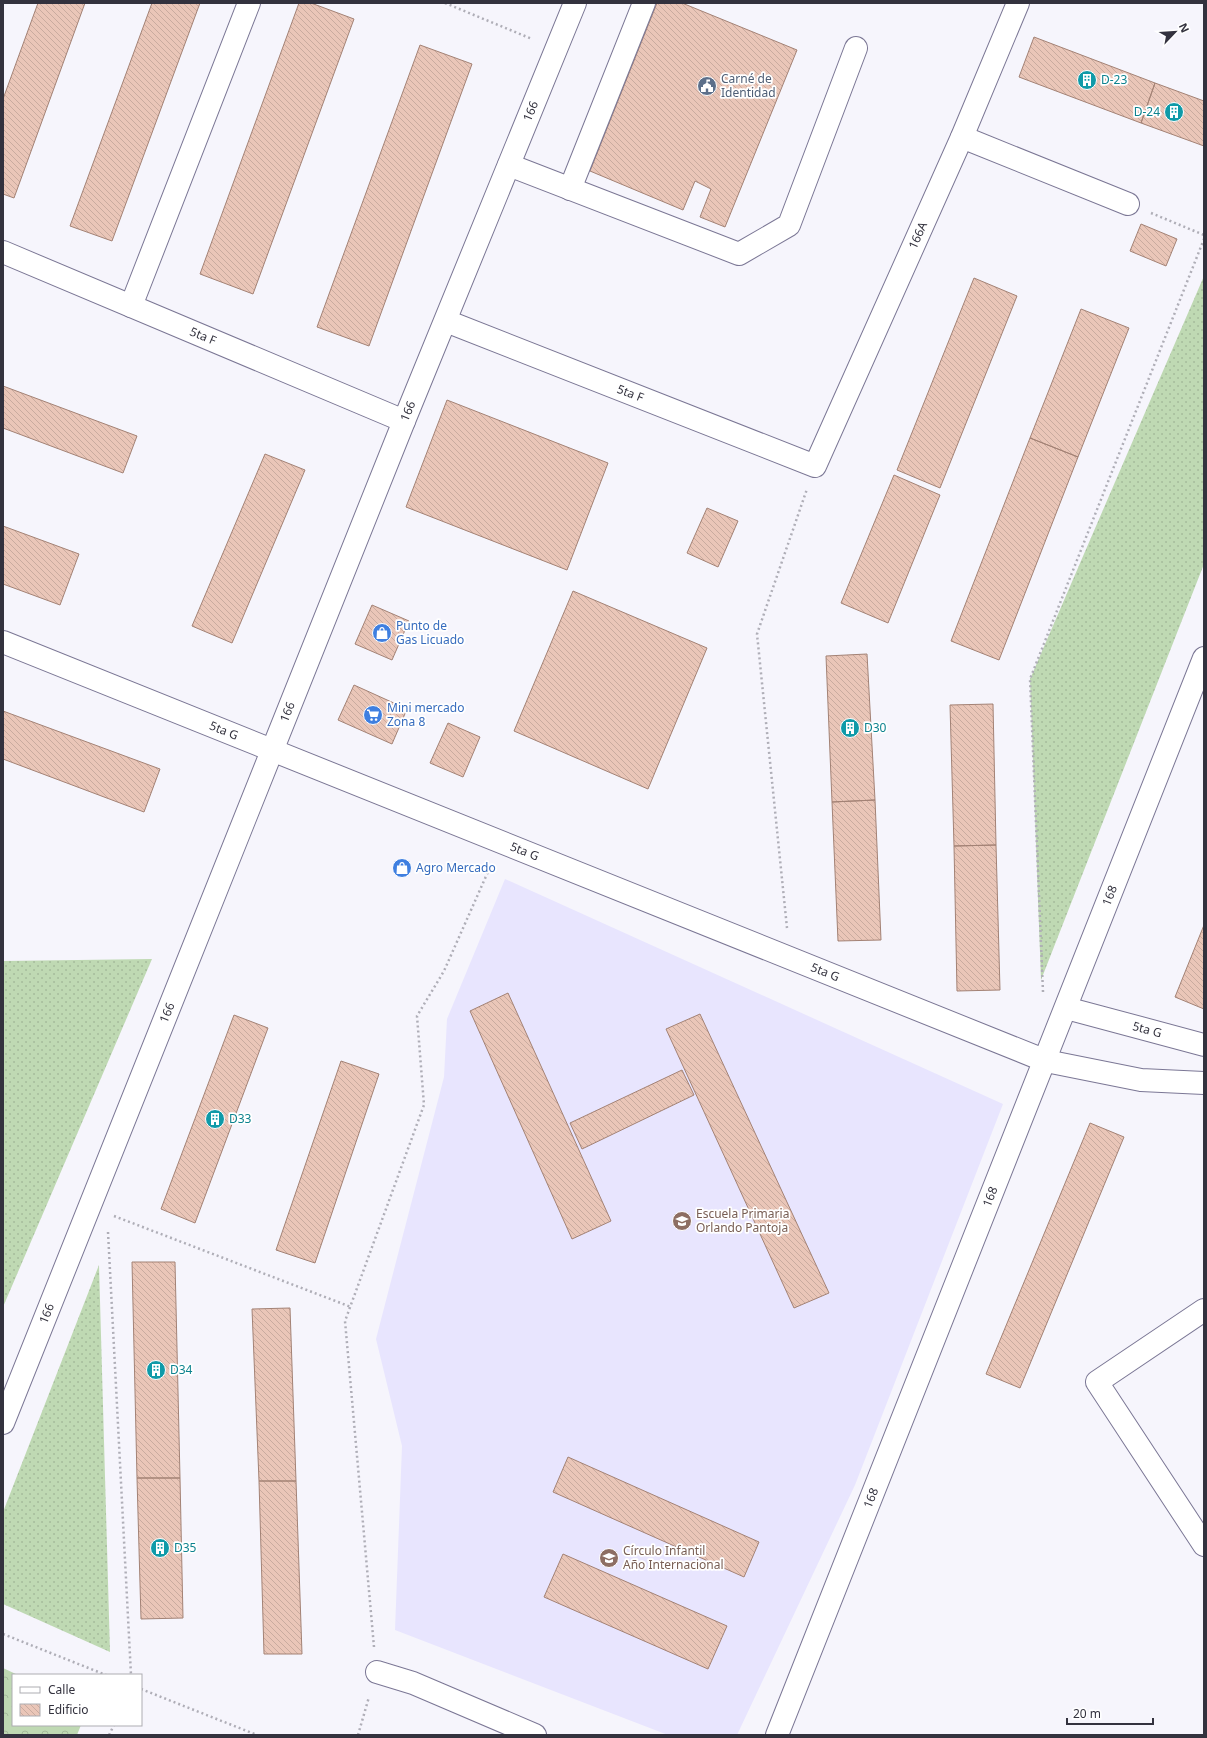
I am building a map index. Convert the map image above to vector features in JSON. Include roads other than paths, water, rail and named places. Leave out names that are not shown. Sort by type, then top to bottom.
[{"type":"street","points":[[131,306],[250,3]]},
{"type":"street","name":"166","points":[[3,1423],[98,1210],[271,750],[575,3]]},
{"type":"street","points":[[570,189],[644,3]]},
{"type":"street","name":"166A","points":[[815,466],[962,137],[1018,3]]},
{"type":"street","points":[[509,165],[739,254],[789,225],[856,48]]},
{"type":"street","points":[[962,137],[1128,204]]},
{"type":"street","name":"5ta F","points":[[3,252],[404,421]]},
{"type":"street","name":"5ta F","points":[[446,321],[815,466]]},
{"type":"street","name":"5ta G","points":[[3,642],[1046,1061],[1141,1080],[1204,1083]]},
{"type":"street","name":"168","points":[[777,1735],[1046,1061],[1204,658]]},
{"type":"street","name":"5ta G","points":[[1066,1008],[1204,1045]]},
{"type":"street","points":[[1204,1310],[1097,1382],[1204,1545]]},
{"type":"street","points":[[377,1672],[413,1683],[535,1735]]},
{"type":"place","name":"D-23","points":[[1087,80]]},
{"type":"place","name":"Carné de Identidad","points":[[707,86]]},
{"type":"place","name":"D-24","points":[[1174,112]]},
{"type":"place","name":"Punto de Gas Licuado","points":[[382,633]]},
{"type":"place","name":"Mini mercado Zona 8","points":[[373,715]]},
{"type":"place","name":"D30","points":[[850,728]]},
{"type":"place","name":"Agro Mercado","points":[[402,868]]},
{"type":"place","name":"D33","points":[[215,1119]]},
{"type":"place","name":"Escuela Primaria Orlando Pantoja","points":[[682,1221]]},
{"type":"place","name":"D34","points":[[156,1370]]},
{"type":"place","name":"D35","points":[[160,1548]]},
{"type":"place","name":"Círculo Infantil Año Internacional","points":[[609,1558]]}]
